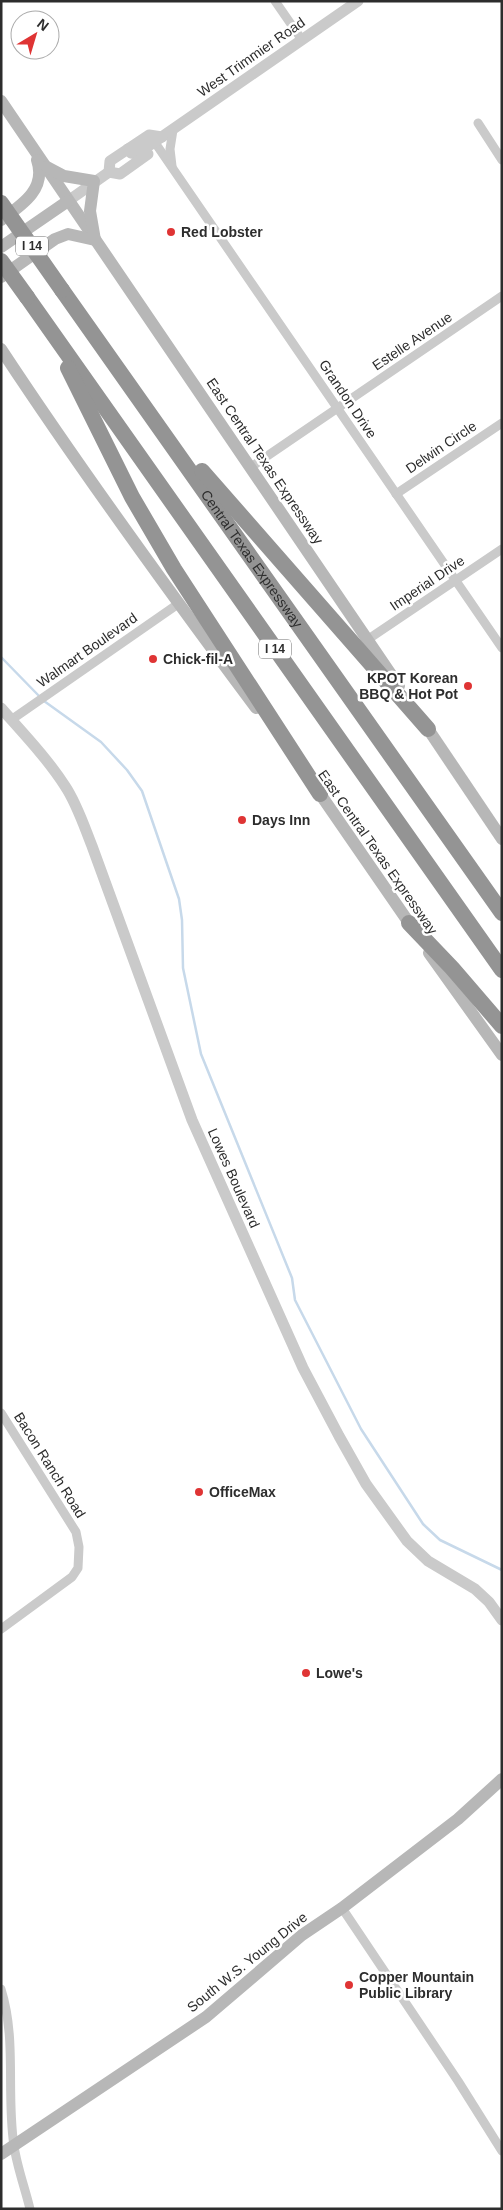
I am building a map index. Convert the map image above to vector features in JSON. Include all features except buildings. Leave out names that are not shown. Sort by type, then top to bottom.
[{"type":"highway","name":"Central Texas Expressway","points":[[1,203],[502,914]]},
{"type":"highway","name":"I 14","points":[[1,261],[502,970]]},
{"type":"highway","points":[[49,328],[132,497],[200,612],[320,794]]},
{"type":"highway","points":[[158,424],[171,434],[229,503],[428,729]]},
{"type":"highway","points":[[409,923],[452,968],[502,1026]]},
{"type":"main road","name":"East Central Texas Expressway","points":[[1,102],[251,467],[502,840]]},
{"type":"main road","points":[[1,220],[23,205],[34,192],[39,179],[40,168],[33,149]]},
{"type":"main road","points":[[1,277],[55,238],[68,234],[96,240],[90,211],[94,182],[64,176],[43,164]]},
{"type":"main road","name":"West Trimmier Road","points":[[1,247],[68,201]]},
{"type":"main road","name":"East Central Texas Expressway","points":[[1,349],[76,460],[178,604],[320,794],[502,1055]]},
{"type":"main road","name":"South W.S. Young Drive","points":[[1,2154],[206,2017],[302,1935],[342,1908],[458,1819],[502,1779]]},
{"type":"street","points":[[275,1],[302,40]]},
{"type":"street","name":"West Trimmier Road","points":[[68,201],[110,172],[120,174],[173,130],[358,1]]},
{"type":"street","points":[[478,123],[502,160]]},
{"type":"street","points":[[172,166],[170,149],[173,130]]},
{"type":"street","name":"West Trimmier Road","points":[[110,172],[110,161],[149,135],[160,142]]},
{"type":"street","name":"Grandon Drive","points":[[160,142],[172,166],[502,648]]},
{"type":"street","name":"Estelle Avenue","points":[[251,467],[502,296]]},
{"type":"street","name":"Delwin Circle","points":[[396,494],[502,423]]},
{"type":"street","name":"Imperial Drive","points":[[368,640],[502,549]]},
{"type":"street","name":"Walmart Boulevard","points":[[11,720],[178,604]]},
{"type":"street","name":"Lowes Boulevard","points":[[1,708],[50,766],[65,786],[74,803],[92,846],[195,1128],[303,1368],[339,1436],[366,1484],[407,1541],[428,1561],[475,1589],[489,1602],[502,1620]]},
{"type":"street","name":"Bacon Ranch Road","points":[[1,1413],[76,1532],[79,1547],[78,1568],[72,1578],[15,1621],[1,1629]]},
{"type":"street","points":[[342,1908],[458,2081],[502,2151]]},
{"type":"street","points":[[1,1989],[7,2009],[9,2029],[14,2146],[30,2209]]},
{"type":"waterway","points":[[1,657],[40,697]]},
{"type":"waterway","points":[[44,701],[101,742],[127,770],[142,791],[179,899],[182,920],[183,968],[201,1054],[292,1278],[295,1300],[361,1429],[423,1524],[440,1540],[502,1570]]},
{"type":"place","name":"Red Lobster","points":[[171,232]]},
{"type":"place","name":"Chick-fil-A","points":[[153,659]]},
{"type":"place","name":"KPOT Korean BBQ & Hot Pot","points":[[468,686]]},
{"type":"place","name":"Days Inn","points":[[242,820]]},
{"type":"place","name":"OfficeMax","points":[[199,1492]]},
{"type":"place","name":"Lowe's","points":[[306,1673]]},
{"type":"place","name":"Copper Mountain Public Library","points":[[349,1985]]}]
